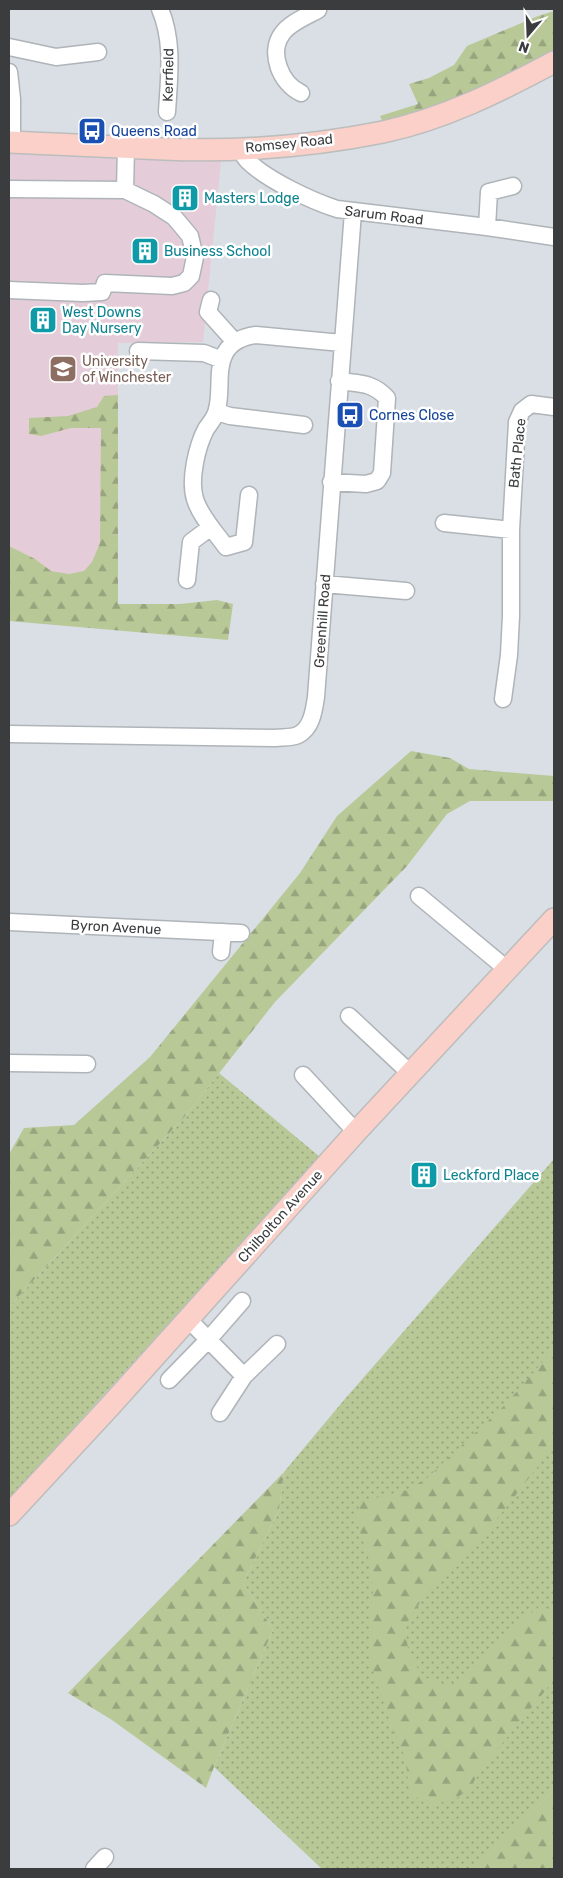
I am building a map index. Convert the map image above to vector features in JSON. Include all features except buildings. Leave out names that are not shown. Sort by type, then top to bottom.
[{"type":"main road","name":"Romsey Road","points":[[10,142],[166,149],[239,148],[312,142],[384,132],[451,112],[499,92],[554,62]]},
{"type":"main road","name":"Chilbolton Avenue","points":[[9,1515],[356,1132],[554,919]]},
{"type":"street","name":"Kerrfield","points":[[160,9],[165,21],[170,47],[168,112]]},
{"type":"street","points":[[301,93],[292,89],[280,72],[276,52],[283,32],[318,9]]},
{"type":"street","points":[[9,46],[56,57],[98,52]]},
{"type":"street","points":[[9,72],[12,99],[10,142]]},
{"type":"street","points":[[125,190],[126,147]]},
{"type":"street","name":"Sarum Road","points":[[239,148],[248,161],[278,183],[330,207],[353,212],[487,227],[554,237]]},
{"type":"street","points":[[487,227],[488,192],[513,186]]},
{"type":"street","points":[[9,189],[125,190],[154,204],[174,217],[190,236],[195,257],[190,276],[184,283],[172,286],[105,283],[102,292],[83,293],[9,290]]},
{"type":"street","name":"Greenhill Road","points":[[9,734],[275,738],[298,735],[309,724],[315,708],[353,212]]},
{"type":"street","points":[[211,300],[208,312],[235,342]]},
{"type":"street","points":[[249,495],[244,542],[226,547],[194,499],[193,486],[197,449],[217,412],[220,397],[222,360],[226,352],[235,342],[245,337],[256,335],[342,343]]},
{"type":"street","points":[[138,352],[204,353],[222,360]]},
{"type":"street","points":[[331,482],[366,484],[377,481],[382,473],[387,398],[378,389],[370,385],[339,381]]},
{"type":"street","name":"Bath Place","points":[[503,699],[509,655],[511,530],[518,422],[522,410],[531,404],[554,406]]},
{"type":"street","points":[[217,412],[230,416],[304,425]]},
{"type":"street","points":[[444,523],[511,530]]},
{"type":"street","points":[[187,580],[191,542],[212,527]]},
{"type":"street","points":[[324,584],[406,591]]},
{"type":"street","points":[[420,896],[508,970]]},
{"type":"street","name":"Byron Avenue","points":[[9,922],[241,933]]},
{"type":"street","points":[[221,952],[223,932]]},
{"type":"street","points":[[349,1016],[411,1074]]},
{"type":"street","points":[[9,1063],[88,1064]]},
{"type":"street","points":[[303,1075],[356,1132]]},
{"type":"street","points":[[169,1380],[242,1301]]},
{"type":"street","points":[[188,1319],[244,1376]]},
{"type":"street","points":[[220,1413],[244,1376],[277,1344]]},
{"type":"street","points":[[94,1869],[106,1857]]},
{"type":"shaded area","name":"University of Winchester","points":[[9,151],[221,161],[203,342],[118,343],[118,604],[9,598]]},
{"type":"green space","points":[[554,11],[554,55],[498,84],[384,125],[380,116],[418,104],[409,84],[429,78],[454,65],[467,46]]},
{"type":"green space","points":[[118,395],[118,604],[180,604],[217,600],[233,604],[228,640],[9,621],[9,546],[35,559],[51,571],[69,574],[84,571],[92,562],[100,543],[101,428],[71,428],[41,436],[29,434],[29,418],[68,416],[97,407],[104,396]]},
{"type":"green space","points":[[411,751],[450,758],[469,769],[554,776],[554,801],[470,801],[447,814],[407,866],[275,1002],[187,1114],[9,1307],[9,1154],[24,1128],[74,1125],[150,1057],[300,873],[337,816]]},
{"type":"green space","points":[[219,1073],[320,1157],[9,1499],[9,1307],[187,1114]]},
{"type":"green space","points":[[554,1159],[554,1790],[474,1869],[322,1869],[214,1767],[273,1630],[243,1583],[279,1510],[284,1472],[344,1400]]},
{"type":"green space","points":[[554,1349],[554,1446],[482,1538],[421,1601],[405,1626],[409,1656],[424,1677],[449,1686],[459,1682],[476,1668],[514,1626],[539,1607],[554,1610],[554,1680],[490,1758],[470,1787],[455,1800],[427,1805],[409,1792],[406,1760],[390,1722],[370,1661],[369,1616],[373,1595],[370,1563],[356,1519],[360,1502],[407,1490],[427,1478],[505,1405]]},
{"type":"green space","points":[[284,1472],[279,1510],[243,1583],[273,1630],[206,1788],[112,1720],[68,1693]]},
{"type":"green space","points":[[554,1790],[554,1869],[473,1869]]},
{"type":"place","name":"Queens Road","points":[[92,131]]},
{"type":"place","name":"Masters Lodge","points":[[185,198]]},
{"type":"place","name":"Business School","points":[[145,251]]},
{"type":"place","name":"West Downs Day Nursery","points":[[43,320]]},
{"type":"place","name":"University of Winchester","points":[[63,369]]},
{"type":"place","name":"Cornes Close","points":[[350,415]]},
{"type":"place","name":"Leckford Place","points":[[424,1175]]}]
